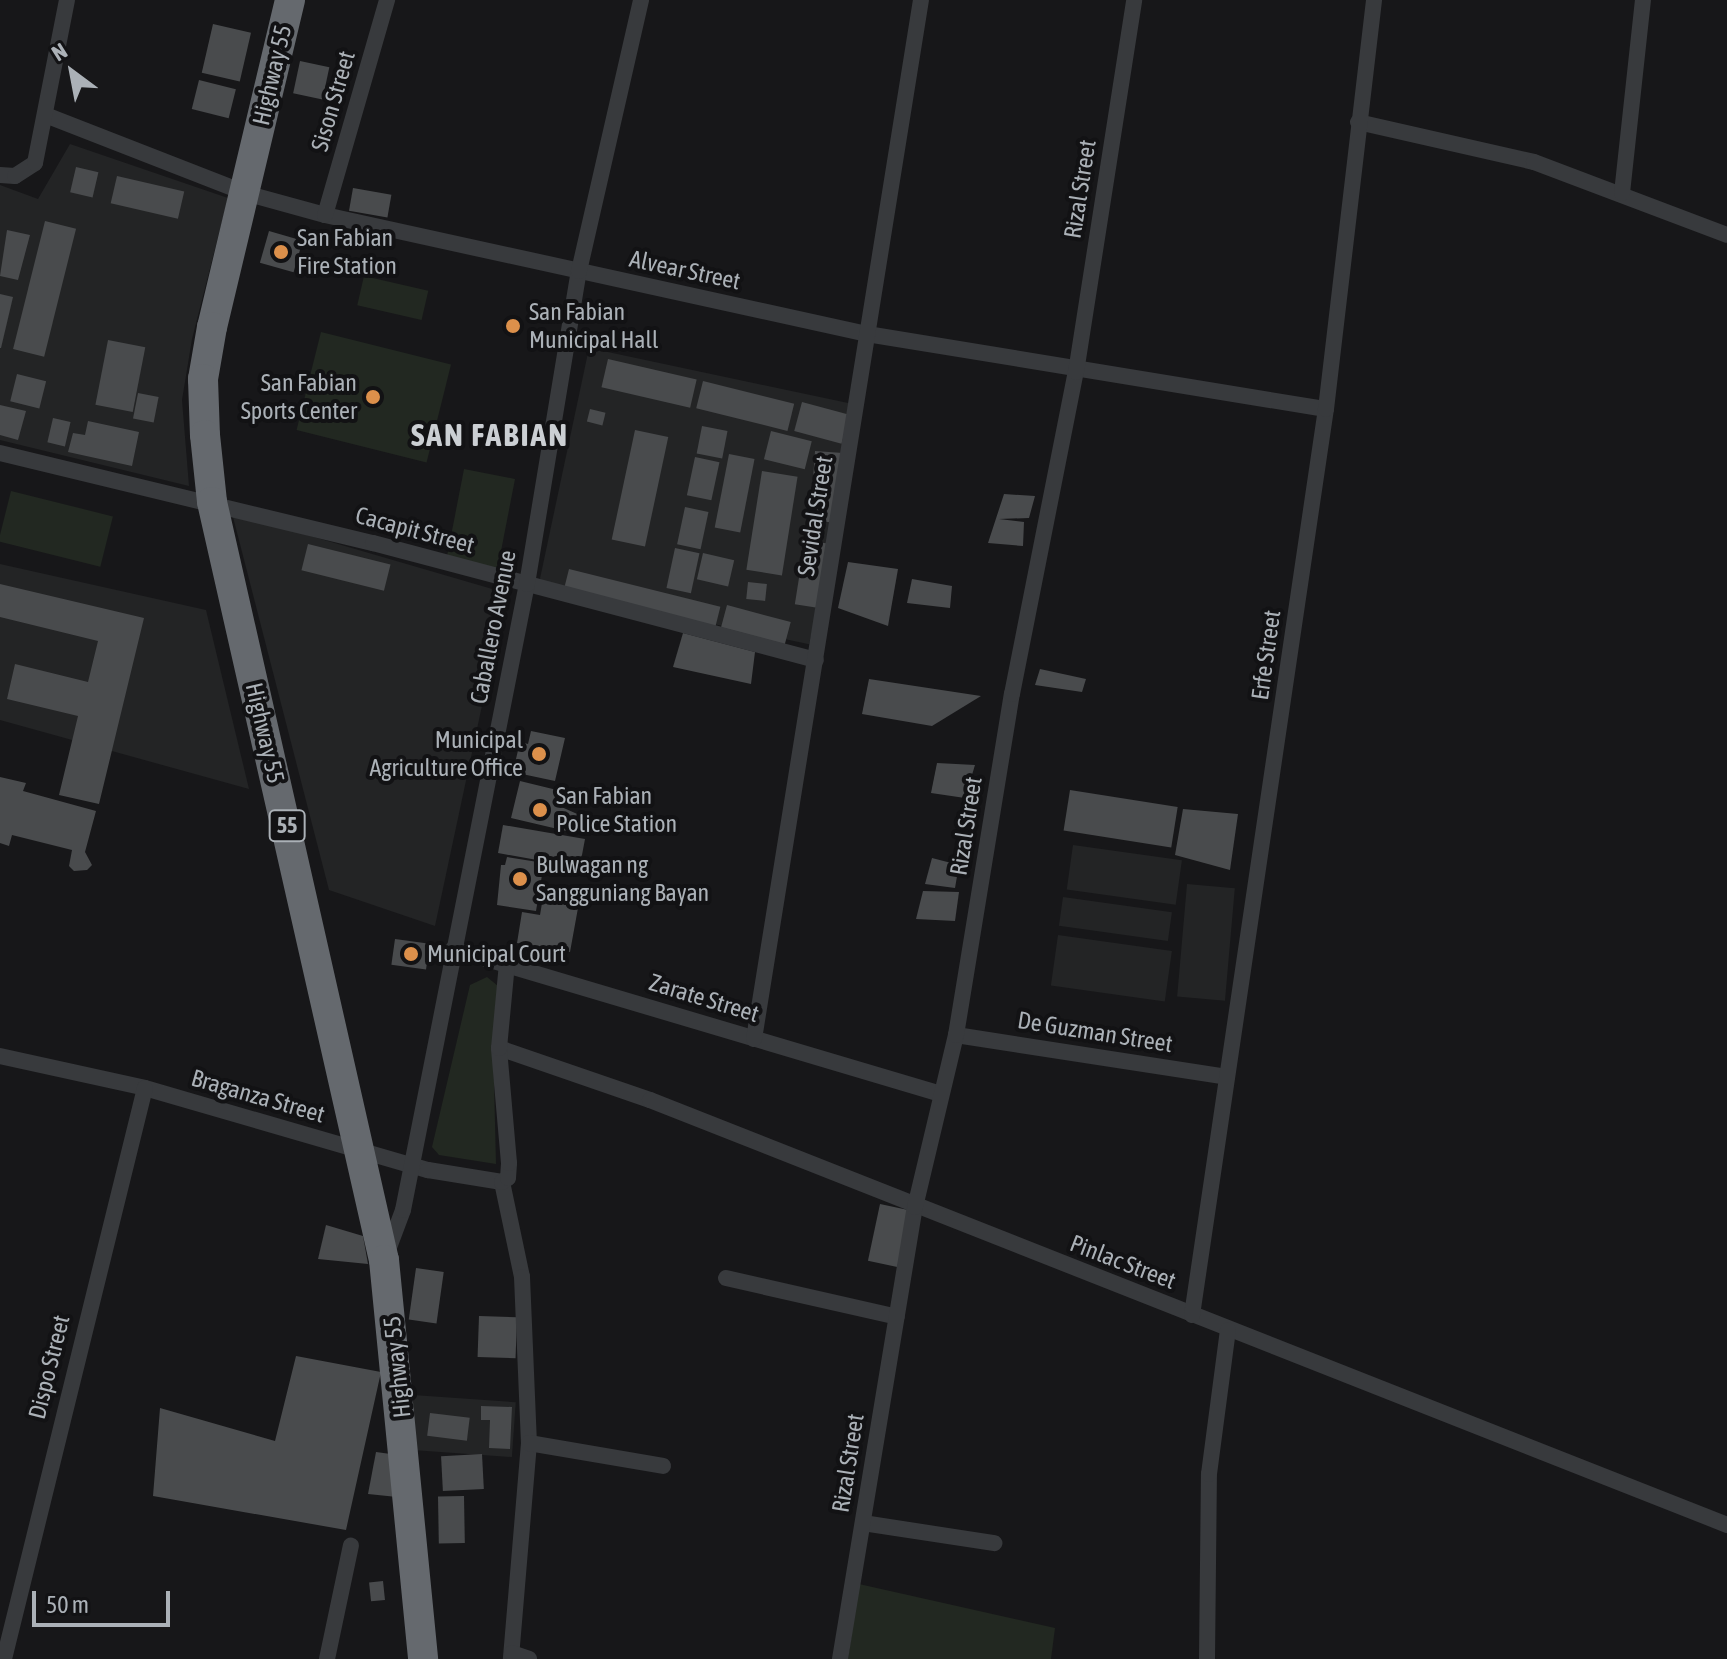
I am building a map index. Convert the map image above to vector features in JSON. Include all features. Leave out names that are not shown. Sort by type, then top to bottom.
[{"type":"highway","name":"Highway 55","points":[[290,0],[203,379],[212,502],[384,1260],[423,1659]]},
{"type":"street","points":[[0,175],[15,176],[35,163],[48,116],[67,0]]},
{"type":"street","name":"Sison Street","points":[[325,215],[387,0]]},
{"type":"street","name":"Caballero Avenue","points":[[384,1260],[397,1234],[527,584],[579,271],[641,0]]},
{"type":"street","name":"Sevidal Street","points":[[754,1039],[921,0]]},
{"type":"street","name":"Rizal Street","points":[[840,1659],[915,1207],[956,1035],[1012,694],[1076,372],[1134,0]]},
{"type":"street","name":"Erfe Street","points":[[1192,1315],[1326,409],[1374,0]]},
{"type":"street","points":[[1622,193],[1643,0]]},
{"type":"street","name":"Alvear Street","points":[[48,116],[245,193],[325,215],[867,334],[1076,372],[1326,409]]},
{"type":"street","points":[[1358,122],[1534,162],[1727,235]]},
{"type":"street","name":"Cacapit Street","points":[[0,453],[212,502],[816,660]]},
{"type":"street","name":"Zarate Street","points":[[453,949],[941,1094]]},
{"type":"street","points":[[507,964],[499,1048],[509,1163],[508,1178],[502,1182],[522,1277],[529,1443],[512,1656],[529,1659]]},
{"type":"street","name":"De Guzman Street","points":[[956,1035],[1227,1077]]},
{"type":"street","name":"Pinlac Street","points":[[499,1048],[650,1100],[1727,1525]]},
{"type":"street","name":"Braganza Street","points":[[0,1056],[145,1088],[409,1165],[502,1182]]},
{"type":"street","name":"Dispo Street","points":[[4,1659],[145,1088]]},
{"type":"street","points":[[726,1278],[897,1317]]},
{"type":"street","points":[[1207,1659],[1209,1474],[1228,1330]]},
{"type":"street","points":[[529,1443],[663,1466]]},
{"type":"street","points":[[863,1523],[994,1543]]},
{"type":"street","points":[[327,1659],[351,1545]]},
{"type":"shaded area","points":[[70,144],[228,198],[192,339],[182,400],[189,486],[0,440],[0,185],[38,199]]},
{"type":"shaded area","points":[[364,276],[428,291],[422,320],[357,305]]},
{"type":"shaded area","name":"San Fabian Sports Center","points":[[321,332],[451,364],[427,462],[297,430]]},
{"type":"shaded area","points":[[589,348],[860,406],[809,644],[538,587]]},
{"type":"shaded area","points":[[464,469],[515,479],[497,569],[446,559]]},
{"type":"shaded area","points":[[11,491],[113,516],[100,567],[0,542]]},
{"type":"shaded area","points":[[232,513],[506,593],[435,926],[329,890]]},
{"type":"shaded area","points":[[0,564],[206,610],[249,789],[0,720]]},
{"type":"shaded area","points":[[1073,845],[1182,860],[1176,905],[1067,890]]},
{"type":"shaded area","points":[[1187,884],[1235,888],[1225,1001],[1177,997]]},
{"type":"shaded area","points":[[1063,897],[1172,912],[1168,941],[1059,926]]},
{"type":"shaded area","points":[[1058,935],[1172,951],[1165,1002],[1051,986]]},
{"type":"shaded area","points":[[487,977],[498,986],[493,1041],[496,1164],[439,1155],[432,1147],[470,985]]},
{"type":"shaded area","points":[[413,1395],[516,1402],[512,1457],[409,1450]]},
{"type":"shaded area","points":[[859,1584],[1055,1628],[1051,1659],[848,1659]]},
{"type":"building","points":[[213,24],[251,33],[240,81],[202,73]]},
{"type":"building","points":[[300,61],[329,67],[322,100],[293,93]]},
{"type":"building","points":[[199,80],[236,89],[229,118],[192,109]]},
{"type":"building","points":[[76,167],[98,172],[93,198],[70,192]]},
{"type":"building","points":[[117,176],[184,192],[178,219],[111,203]]},
{"type":"building","points":[[353,188],[391,195],[387,217],[349,211]]},
{"type":"building","points":[[45,221],[76,229],[44,357],[13,349]]},
{"type":"building","points":[[7,230],[30,235],[18,280],[0,276]]},
{"type":"building","name":"San Fabian Fire Station","points":[[269,231],[303,241],[294,272],[260,263]]},
{"type":"building","points":[[0,294],[13,297],[1,348],[0,348]]},
{"type":"building","points":[[108,340],[145,347],[133,412],[95,405]]},
{"type":"building","points":[[608,359],[697,379],[690,408],[601,387]]},
{"type":"building","points":[[17,374],[46,381],[39,408],[10,401]]},
{"type":"building","points":[[703,381],[794,404],[787,431],[696,408]]},
{"type":"building","points":[[138,393],[159,397],[154,423],[133,419]]},
{"type":"building","points":[[802,402],[849,415],[842,444],[794,431]]},
{"type":"building","points":[[0,405],[26,411],[18,440],[0,435]]},
{"type":"building","points":[[590,409],[606,413],[602,425],[587,422]]},
{"type":"building","points":[[53,418],[71,422],[65,446],[47,442]]},
{"type":"building","points":[[88,421],[139,432],[132,466],[68,452],[73,433],[85,435]]},
{"type":"building","points":[[702,426],[728,431],[722,458],[697,453]]},
{"type":"building","points":[[635,430],[668,437],[645,547],[612,540]]},
{"type":"building","points":[[771,431],[812,441],[805,469],[764,459]]},
{"type":"building","points":[[815,451],[843,453],[838,523],[810,521]]},
{"type":"building","points":[[729,454],[755,459],[740,533],[715,528]]},
{"type":"building","points":[[695,457],[719,462],[711,500],[687,495]]},
{"type":"building","points":[[762,471],[798,477],[782,575],[746,570]]},
{"type":"building","points":[[1004,494],[1035,496],[1029,518],[999,519],[1024,522],[1023,546],[988,543]]},
{"type":"building","points":[[685,507],[708,512],[701,549],[677,544]]},
{"type":"building","points":[[805,540],[831,544],[821,608],[795,604]]},
{"type":"building","points":[[308,544],[390,565],[384,591],[301,570]]},
{"type":"building","points":[[675,548],[699,553],[691,593],[666,588]]},
{"type":"building","points":[[703,553],[734,560],[728,587],[697,579]]},
{"type":"building","points":[[848,562],[898,569],[888,626],[838,608]]},
{"type":"building","points":[[569,569],[720,607],[716,626],[564,588]]},
{"type":"building","points":[[912,579],[952,586],[950,608],[907,603]]},
{"type":"building","points":[[748,582],[767,584],[765,601],[746,599]]},
{"type":"building","points":[[0,584],[144,618],[99,804],[59,795],[78,716],[7,699],[15,664],[88,682],[98,641],[0,617]]},
{"type":"building","points":[[727,605],[791,622],[785,644],[721,627]]},
{"type":"building","points":[[683,633],[755,652],[751,684],[673,667]]},
{"type":"building","points":[[1040,669],[1086,679],[1082,692],[1035,685]]},
{"type":"building","points":[[869,679],[981,696],[932,726],[862,714]]},
{"type":"building","name":"Municipal Agriculture Office","points":[[531,731],[565,738],[555,781],[522,774],[524,765],[515,763],[520,742],[528,744]]},
{"type":"building","points":[[937,763],[975,765],[965,798],[931,793]]},
{"type":"building","points":[[0,777],[26,783],[23,791],[96,811],[85,852],[92,865],[87,870],[74,871],[69,866],[72,850],[12,835],[9,846],[0,843]]},
{"type":"building","name":"San Fabian Police Station","points":[[520,781],[561,791],[557,805],[584,817],[579,834],[511,818]]},
{"type":"building","points":[[1070,790],[1178,807],[1171,848],[1064,830]]},
{"type":"building","points":[[1183,809],[1238,814],[1230,870],[1175,855]]},
{"type":"building","points":[[503,825],[585,839],[582,855],[576,867],[498,853]]},
{"type":"building","name":"Bulwagan ng Sangguniang Bayan","points":[[507,857],[544,863],[536,911],[497,905],[501,865],[505,865]]},
{"type":"building","points":[[932,858],[959,865],[955,888],[925,884]]},
{"type":"building","points":[[544,891],[580,897],[570,952],[517,943],[522,912],[540,915]]},
{"type":"building","points":[[923,891],[959,892],[955,921],[916,919]]},
{"type":"building","name":"Municipal Court","points":[[395,939],[430,944],[426,970],[391,965]]},
{"type":"building","points":[[880,1204],[909,1210],[897,1267],[868,1261]]},
{"type":"building","points":[[326,1225],[363,1236],[368,1264],[318,1259]]},
{"type":"building","points":[[416,1268],[444,1272],[436,1323],[409,1319]]},
{"type":"building","points":[[479,1316],[517,1317],[516,1358],[478,1357]]},
{"type":"building","points":[[296,1356],[381,1372],[346,1530],[153,1496],[160,1408],[275,1441]]},
{"type":"building","points":[[481,1406],[512,1407],[510,1449],[489,1448],[490,1420],[481,1420]]},
{"type":"building","points":[[430,1413],[470,1418],[467,1441],[427,1436]]},
{"type":"building","points":[[376,1452],[398,1455],[397,1497],[368,1494]]},
{"type":"building","points":[[482,1454],[484,1489],[443,1491],[441,1456]]},
{"type":"building","points":[[438,1496],[464,1496],[465,1543],[439,1543]]},
{"type":"building","points":[[383,1581],[385,1600],[371,1601],[369,1582]]},
{"type":"place","name":"San Fabian Fire Station","points":[[281,252]]},
{"type":"place","name":"San Fabian Municipal Hall","points":[[513,326]]},
{"type":"place","name":"San Fabian Sports Center","points":[[373,397]]},
{"type":"place","name":"Municipal Agriculture Office","points":[[539,754]]},
{"type":"place","name":"San Fabian Police Station","points":[[540,810]]},
{"type":"place","name":"Bulwagan ng Sangguniang Bayan","points":[[520,879]]},
{"type":"place","name":"Municipal Court","points":[[411,954]]},
{"type":"district","name":"SAN FABIAN","points":[[490,435]]}]
